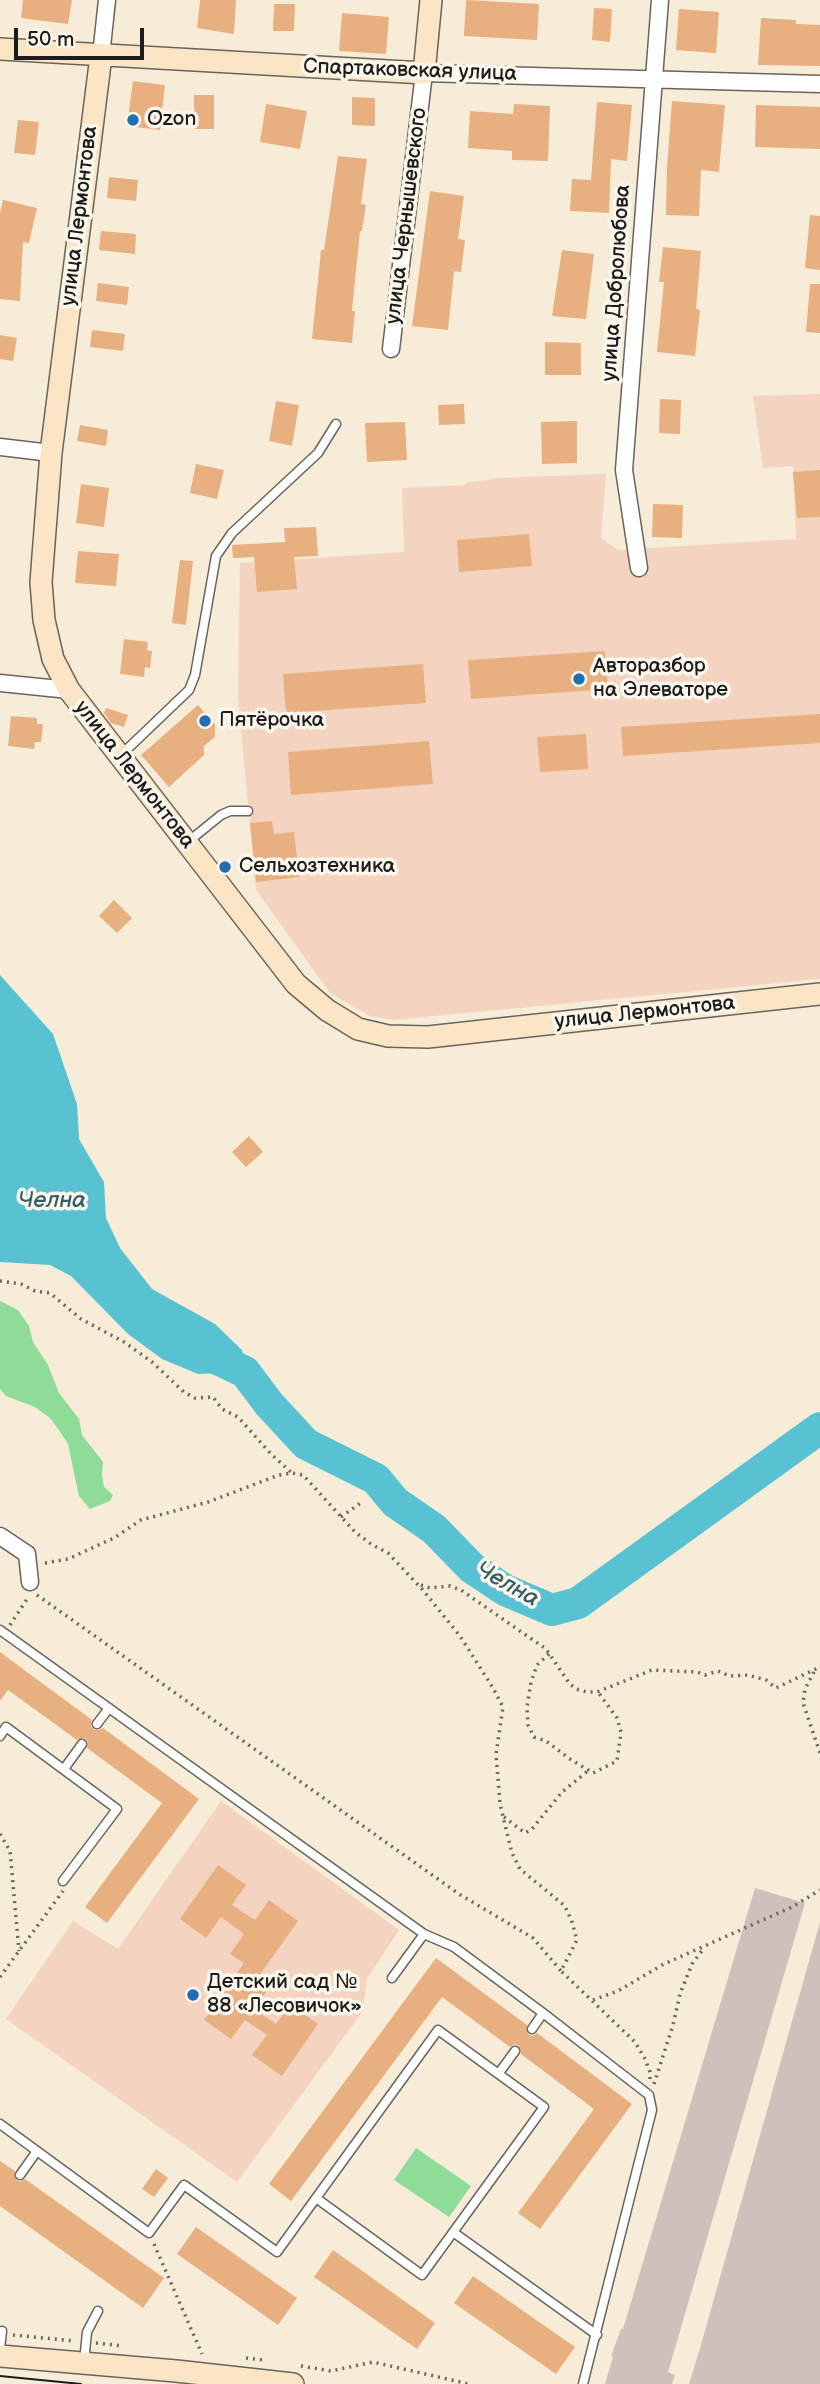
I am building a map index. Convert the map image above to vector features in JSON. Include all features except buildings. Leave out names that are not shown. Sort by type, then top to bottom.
[{"type":"street","name":"улица Лермонтова","points":[[107,0],[51,453],[41,582],[44,620],[53,659],[69,690],[296,984],[327,1010],[358,1028],[388,1036],[428,1037],[820,994]]},
{"type":"street","name":"улица Чернышевского","points":[[391,349],[431,0]]},
{"type":"street","name":"улица Добролюбова","points":[[639,568],[624,470],[660,0]]},
{"type":"street","name":"Спартаковская улица","points":[[0,48],[424,73],[820,84]]},
{"type":"street","points":[[0,447],[51,453]]},
{"type":"street","points":[[0,683],[69,690]]},
{"type":"street","points":[[0,1536],[27,1554],[30,1583]]},
{"type":"street","points":[[0,2356],[85,2353],[248,2381],[294,2375]]},
{"type":"lane","points":[[120,756],[189,690],[195,675],[216,556],[232,533],[318,453],[335,424]]},
{"type":"lane","points":[[187,843],[221,815],[230,811],[248,811]]},
{"type":"lane","points":[[2,1631],[424,1934],[454,1947],[649,2095],[652,2110],[583,2384]]},
{"type":"lane","points":[[97,1724],[109,1708]]},
{"type":"lane","points":[[0,1735],[6,1727],[117,1809],[63,1881]]},
{"type":"lane","points":[[64,1769],[82,1744]]},
{"type":"lane","points":[[392,1978],[424,1934]]},
{"type":"lane","points":[[532,2029],[543,2013]]},
{"type":"lane","points":[[0,2124],[149,2233],[184,2185],[277,2252],[316,2198],[438,2030],[544,2107],[422,2275],[316,2198]]},
{"type":"lane","points":[[499,2074],[515,2051]]},
{"type":"lane","points":[[20,2175],[37,2151]]},
{"type":"lane","points":[[453,2232],[597,2335]]},
{"type":"lane","points":[[85,2353],[87,2332],[98,2311]]},
{"type":"lane","points":[[0,2349],[2,2332]]},
{"type":"path","points":[[0,1281],[50,1293],[81,1319],[124,1342],[152,1362],[184,1392],[195,1398],[213,1397],[222,1409],[238,1417],[292,1473]]},
{"type":"path","points":[[42,1563],[68,1559],[114,1538],[141,1520],[208,1503],[279,1475],[303,1475],[341,1517],[371,1544],[388,1553],[417,1584],[460,1636],[494,1688],[503,1707],[496,1754],[503,1816],[512,1853],[520,1869],[565,1906],[577,1940],[561,1971]]},
{"type":"path","points":[[341,1517],[362,1502]]},
{"type":"path","points":[[417,1584],[430,1588],[450,1586],[461,1590],[534,1640],[549,1654],[560,1672],[576,1689],[597,1692],[652,1670],[705,1675],[718,1671],[730,1676],[748,1675],[766,1680],[776,1688],[818,1669]]},
{"type":"path","points":[[2,1631],[29,1599],[30,1590],[459,1894],[533,1938],[561,1971],[635,2042],[650,2072],[649,2095]]},
{"type":"path","points":[[549,1654],[537,1665],[531,1682],[527,1707],[528,1726],[534,1737],[546,1741],[593,1773],[617,1761],[621,1732],[617,1718],[597,1692]]},
{"type":"path","points":[[818,1669],[805,1689],[803,1703],[820,1753]]},
{"type":"path","points":[[503,1816],[525,1833],[532,1829],[562,1792],[589,1770]]},
{"type":"path","points":[[0,1834],[10,1851],[19,1951]]},
{"type":"path","points":[[0,1977],[67,1884],[63,1881]]},
{"type":"path","points":[[592,2001],[618,1991],[662,1965],[792,1907],[820,1890]]},
{"type":"path","points":[[649,2095],[673,2025],[680,1994],[692,1964],[705,1946]]},
{"type":"path","points":[[149,2233],[202,2354],[189,2352]]},
{"type":"path","points":[[2,2332],[85,2353],[125,2346]]},
{"type":"path","points":[[244,2358],[270,2361]]},
{"type":"path","points":[[294,2375],[373,2362],[469,2384]]},
{"type":"shaded area","points":[[820,394],[820,979],[393,1020],[370,1016],[330,993],[256,890],[238,697],[240,563],[404,552],[402,488],[465,485],[499,478],[606,474],[601,539],[619,550],[796,539],[793,466],[763,468],[753,396]]},
{"type":"shaded area","name":"Детский сад № 88 «Лесовичок»","points":[[221,1801],[399,1930],[367,1979],[363,2011],[237,2182],[6,2019],[73,1921],[118,1949]]},
{"type":"shaded area","points":[[755,1888],[805,1903],[668,2372],[675,2375],[672,2384],[605,2384],[613,2357],[611,2356],[623,2329]]},
{"type":"shaded area","points":[[820,1922],[820,2384],[689,2384],[701,2345]]},
{"type":"green space","points":[[0,1301],[18,1310],[29,1326],[33,1342],[48,1365],[59,1393],[79,1419],[82,1435],[103,1462],[104,1487],[113,1495],[110,1501],[90,1509],[79,1496],[68,1444],[50,1418],[35,1407],[6,1396],[0,1389]]},
{"type":"green space","points":[[416,2148],[471,2186],[449,2217],[394,2180]]},
{"type":"water","name":"Челна","points":[[0,975],[53,1034],[77,1104],[79,1139],[104,1182],[106,1218],[120,1248],[152,1289],[215,1324],[242,1350],[245,1372],[198,1374],[162,1359],[128,1334],[71,1276],[50,1265],[0,1262]]},
{"type":"waterway","name":"Челна","points":[[205,1353],[245,1372],[269,1404],[306,1444],[376,1479],[395,1502],[434,1529],[472,1568],[505,1590],[552,1610],[578,1603],[820,1428]]},
{"type":"tram line","points":[[0,2376],[81,2384]]},
{"type":"place","name":"Ozon","points":[[133,120]]},
{"type":"place","name":"Авторазбор на Элеваторе","points":[[579,679]]},
{"type":"place","name":"Пятёрочка","points":[[205,721]]},
{"type":"place","name":"Сельхозтехника","points":[[225,867]]},
{"type":"place","name":"Детский сад № 88 «Лесовичок»","points":[[193,1995]]}]
